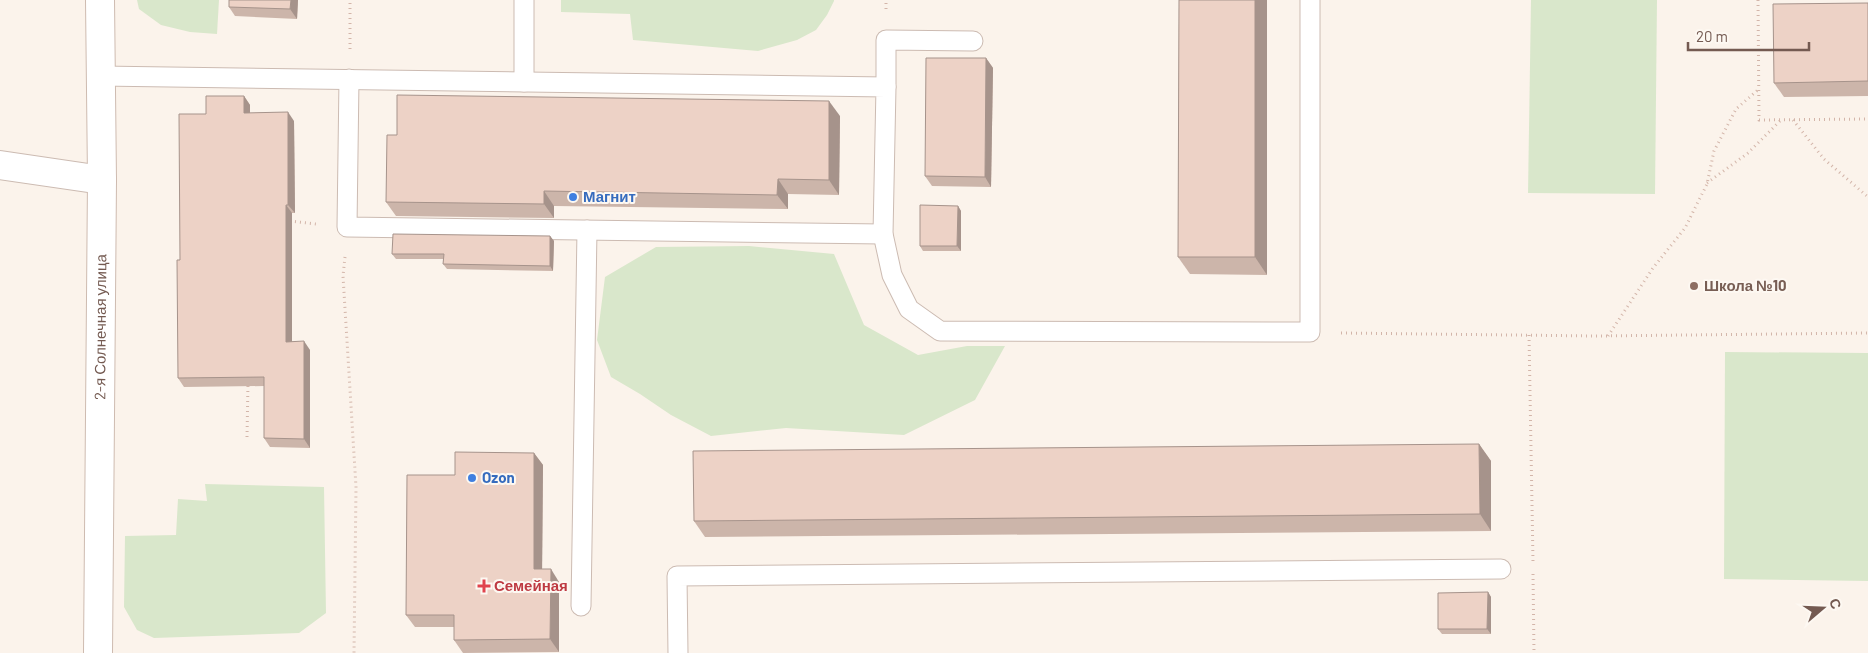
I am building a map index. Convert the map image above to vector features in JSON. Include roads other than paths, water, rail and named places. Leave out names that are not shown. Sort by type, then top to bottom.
[{"type":"main road","name":"2-я Солнечная улица","points":[[98,653],[102,180],[100,0]]},
{"type":"main road","points":[[0,165],[102,180]]},
{"type":"lane","points":[[524,0],[524,82]]},
{"type":"lane","points":[[973,41],[886,40],[883,234],[892,275],[909,309],[940,331],[1310,332],[1310,0]]},
{"type":"lane","points":[[100,76],[886,87]]},
{"type":"lane","points":[[349,79],[347,227],[883,234]]},
{"type":"lane","points":[[582,606],[586,230]]},
{"type":"lane","points":[[678,653],[677,576],[1501,569]]},
{"type":"place","name":"Магнит","points":[[573,197]]},
{"type":"place","name":"Школа №10","points":[[1694,286]]},
{"type":"place","name":"Ozon","points":[[472,478]]},
{"type":"place","name":"Семейная","points":[[484,586]]}]
